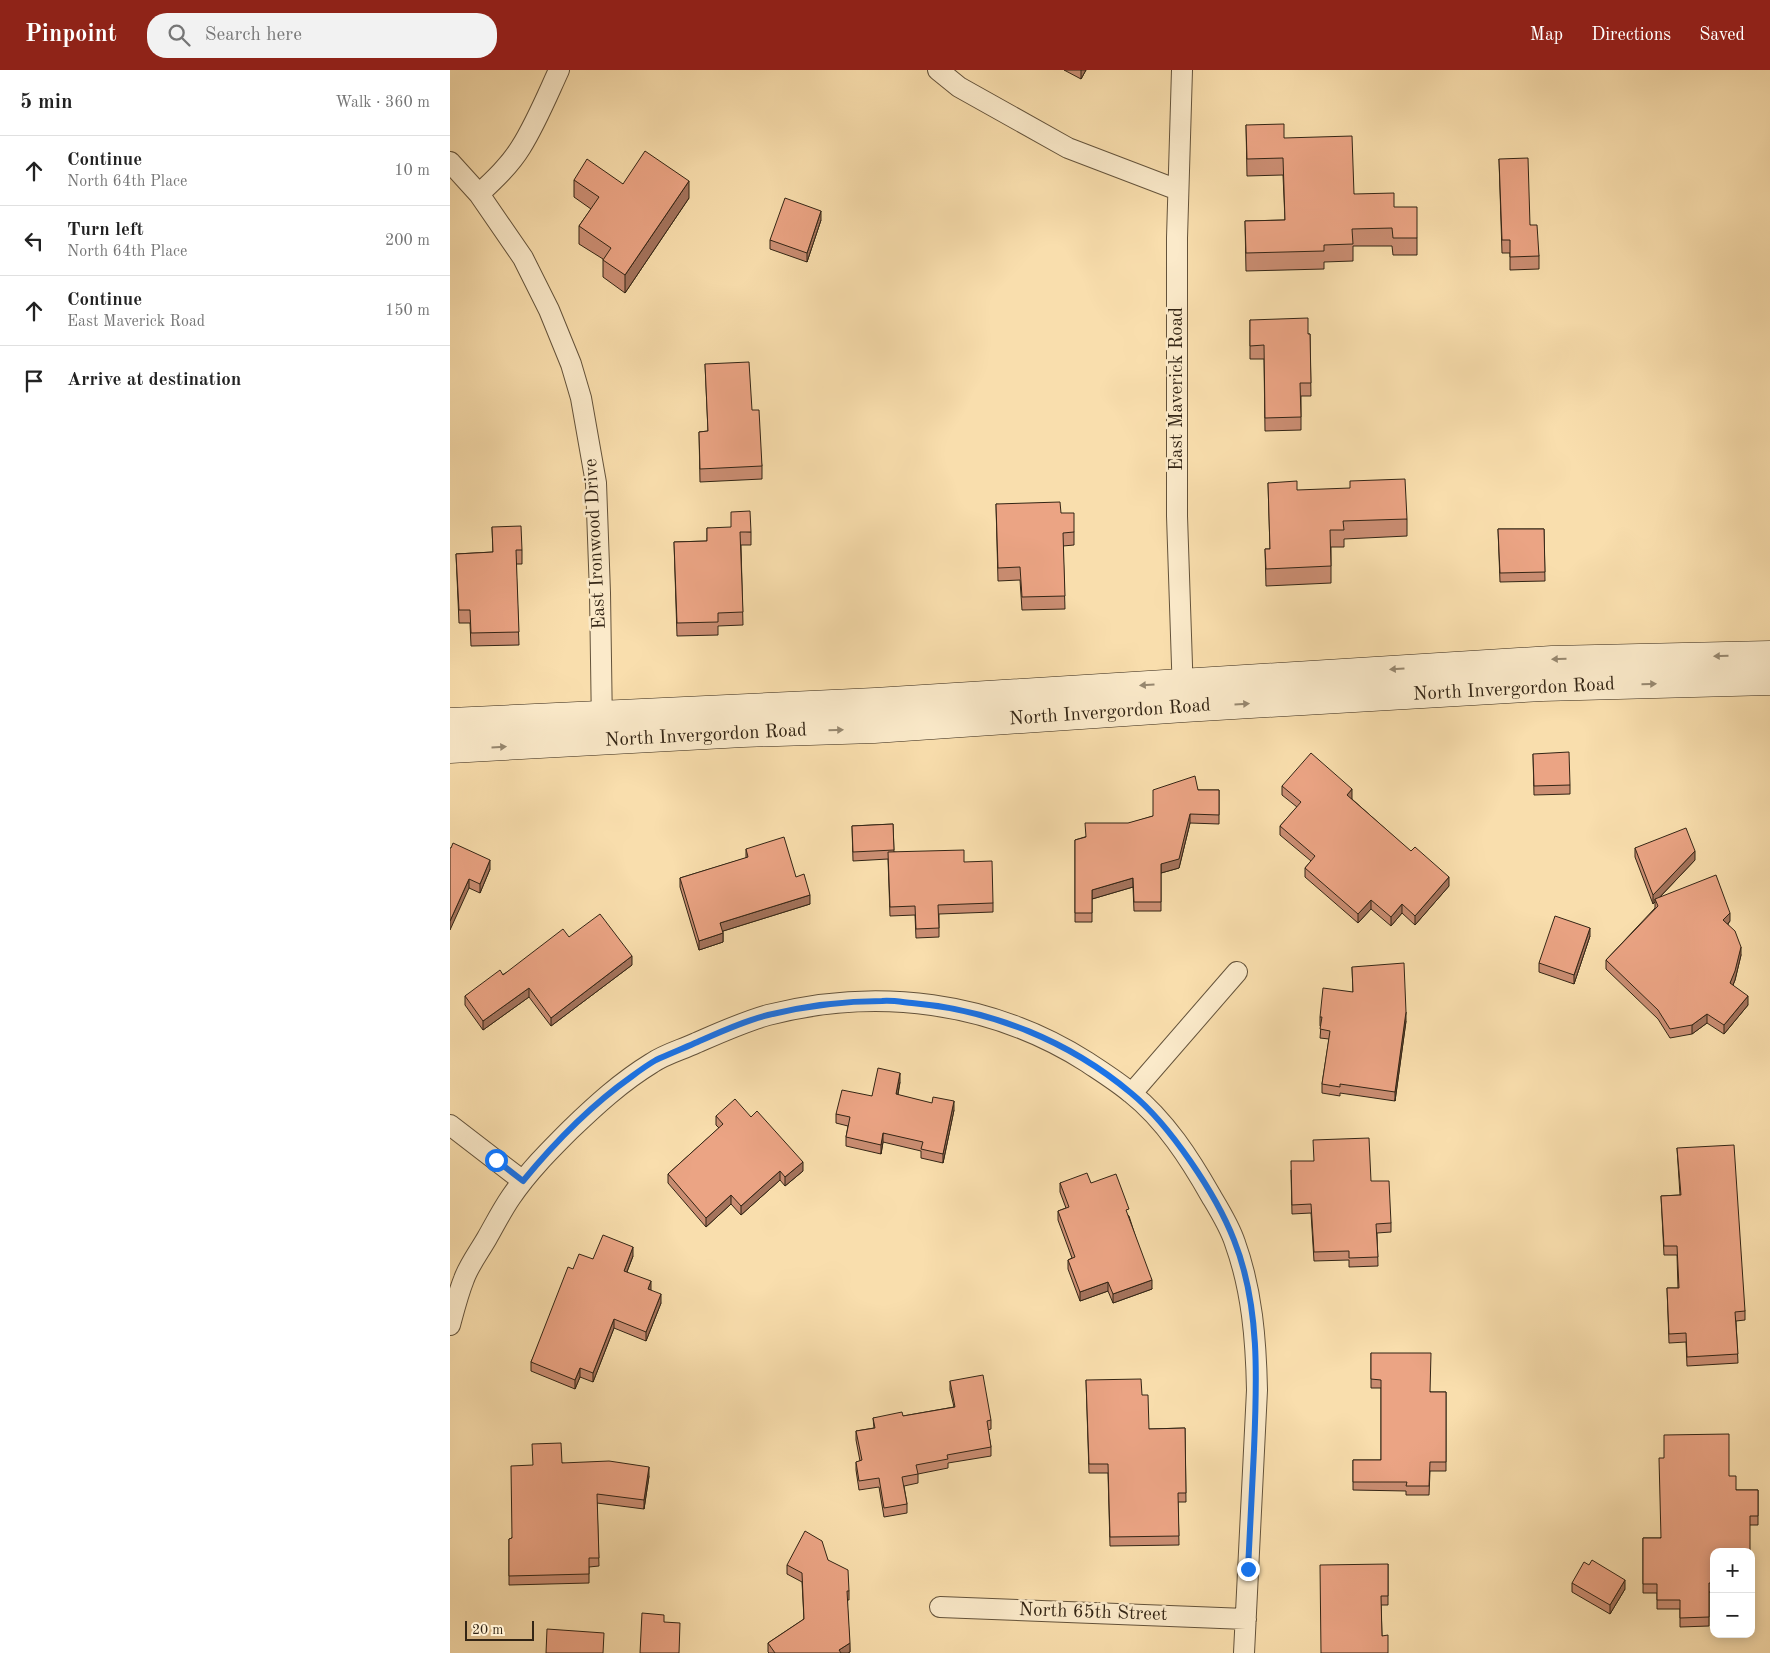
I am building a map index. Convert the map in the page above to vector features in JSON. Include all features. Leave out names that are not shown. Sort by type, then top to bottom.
[{"type":"street","points":[[479,194],[498,176],[520,149],[536,120],[559,70]]},
{"type":"street","points":[[938,70],[959,87],[1068,148],[1178,190]]},
{"type":"street","name":"East Maverick Road","points":[[1182,70],[1178,190],[1177,516],[1183,695]]},
{"type":"street","name":"East Ironwood Drive","points":[[450,162],[479,194],[523,258],[545,302],[571,364],[581,398],[596,483],[602,728]]},
{"type":"street","name":"North Invergordon Road","points":[[450,722],[743,733],[874,729],[1183,695],[1552,660],[1770,655]]},
{"type":"street","name":"North Invergordon Road","points":[[1183,695],[1770,681]]},
{"type":"street","name":"North Invergordon Road","points":[[450,749],[602,728]]},
{"type":"street","points":[[1132,1093],[1237,972]]},
{"type":"street","points":[[450,1325],[464,1278],[510,1198],[523,1181],[545,1154],[606,1095],[654,1061],[717,1034],[766,1016],[826,1005],[884,1000],[928,1004],[986,1016],[1017,1026],[1065,1048],[1102,1071],[1132,1093],[1162,1123],[1199,1175],[1235,1242],[1245,1277],[1256,1349],[1257,1390],[1244,1653]]},
{"type":"street","points":[[450,1125],[523,1181]]},
{"type":"street","name":"North 65th Street","points":[[940,1607],[1246,1619]]},
{"type":"building","points":[[1284,124],[1284,138],[1352,136],[1354,194],[1394,193],[1394,207],[1417,207],[1417,238],[1393,238],[1392,228],[1352,229],[1353,244],[1324,245],[1324,251],[1246,253],[1245,221],[1285,220],[1283,158],[1247,159],[1246,125]]},
{"type":"building","points":[[645,151],[689,181],[625,275],[603,260],[611,248],[579,226],[599,197],[574,180],[587,159],[623,184]]},
{"type":"building","points":[[1528,158],[1530,225],[1537,225],[1539,256],[1510,257],[1510,240],[1502,240],[1499,159]]},
{"type":"building","points":[[785,198],[821,211],[807,253],[770,240]]},
{"type":"building","points":[[1308,318],[1311,383],[1300,383],[1301,417],[1265,418],[1264,345],[1250,346],[1250,320]]},
{"type":"building","points":[[749,362],[752,410],[759,410],[762,466],[700,469],[699,432],[708,431],[705,364]]},
{"type":"building","points":[[1405,479],[1407,519],[1343,521],[1344,530],[1330,530],[1331,566],[1266,569],[1265,549],[1270,549],[1268,483],[1297,481],[1297,490],[1350,488],[1350,481]]},
{"type":"building","points":[[1060,502],[1061,513],[1074,513],[1074,532],[1063,533],[1065,596],[1022,597],[1020,567],[998,568],[996,504]]},
{"type":"building","points":[[750,511],[751,532],[740,532],[743,612],[718,613],[718,622],[677,623],[674,542],[707,541],[707,528],[731,527],[731,512]]},
{"type":"building","points":[[521,526],[522,550],[516,550],[519,632],[471,633],[470,610],[459,610],[456,554],[493,552],[492,527]]},
{"type":"building","points":[[1498,529],[1544,529],[1545,572],[1500,573]]},
{"type":"building","points":[[1569,752],[1570,785],[1534,786],[1533,754]]},
{"type":"building","points":[[1311,753],[1352,789],[1347,795],[1411,851],[1415,847],[1449,877],[1415,916],[1402,904],[1391,917],[1371,900],[1358,914],[1305,868],[1315,856],[1280,826],[1301,802],[1282,786]]},
{"type":"building","points":[[1195,776],[1198,790],[1219,790],[1219,815],[1190,814],[1179,859],[1161,864],[1161,902],[1134,902],[1133,878],[1092,890],[1092,913],[1075,913],[1075,840],[1086,837],[1085,823],[1128,823],[1153,816],[1153,790]]},
{"type":"building","points":[[893,824],[894,850],[853,852],[852,826]]},
{"type":"building","points":[[1686,828],[1695,851],[1653,895],[1635,848]]},
{"type":"building","points":[[784,837],[796,877],[804,874],[810,895],[720,923],[723,933],[699,941],[680,878],[748,857],[746,849]]},
{"type":"building","points":[[453,843],[490,860],[480,884],[469,879],[450,921],[450,848]]},
{"type":"building","points":[[964,850],[964,862],[992,861],[993,903],[938,905],[939,928],[916,929],[915,906],[890,907],[888,852]]},
{"type":"building","points":[[1716,875],[1730,913],[1723,920],[1735,931],[1741,947],[1730,983],[1748,996],[1724,1025],[1707,1014],[1692,1025],[1670,1029],[1658,1010],[1606,960],[1658,906],[1655,899]]},
{"type":"building","points":[[600,914],[632,956],[551,1018],[529,988],[483,1021],[465,996],[500,970],[503,975],[563,929],[569,937]]},
{"type":"building","points":[[1555,916],[1590,928],[1574,975],[1539,963]]},
{"type":"building","points":[[1404,963],[1406,1012],[1395,1092],[1340,1084],[1340,1087],[1322,1084],[1330,1031],[1320,1029],[1323,988],[1353,992],[1352,967]]},
{"type":"building","points":[[878,1068],[900,1073],[896,1094],[932,1103],[933,1097],[954,1101],[943,1154],[921,1149],[923,1142],[883,1133],[881,1145],[846,1137],[850,1117],[836,1114],[842,1090],[872,1096]]},
{"type":"building","points":[[735,1099],[751,1117],[757,1111],[803,1162],[785,1177],[780,1171],[741,1206],[731,1195],[706,1218],[668,1174],[723,1124],[716,1116]]},
{"type":"building","points":[[1369,1138],[1371,1181],[1389,1181],[1391,1223],[1376,1224],[1378,1257],[1349,1258],[1349,1251],[1314,1252],[1311,1204],[1292,1205],[1291,1161],[1314,1161],[1313,1140]]},
{"type":"building","points":[[1734,1145],[1745,1311],[1735,1312],[1738,1354],[1687,1357],[1686,1333],[1669,1334],[1667,1288],[1679,1288],[1677,1246],[1664,1246],[1661,1196],[1681,1195],[1677,1148]]},
{"type":"building","points":[[1087,1173],[1091,1183],[1116,1174],[1129,1209],[1126,1210],[1152,1280],[1113,1294],[1108,1282],[1080,1292],[1068,1260],[1075,1257],[1058,1211],[1069,1207],[1060,1183]]},
{"type":"building","points":[[603,1235],[633,1247],[624,1271],[651,1281],[648,1289],[661,1294],[646,1332],[614,1319],[593,1373],[580,1368],[575,1380],[531,1362],[568,1267],[573,1269],[579,1254],[593,1259]]},
{"type":"building","points":[[1371,1353],[1431,1353],[1430,1392],[1446,1392],[1446,1462],[1430,1462],[1429,1486],[1406,1486],[1407,1482],[1353,1482],[1353,1460],[1381,1460],[1381,1380],[1371,1379]]},
{"type":"building","points":[[983,1375],[991,1420],[987,1421],[991,1447],[947,1455],[948,1459],[916,1465],[918,1474],[902,1477],[907,1504],[884,1508],[879,1478],[859,1481],[856,1462],[862,1460],[856,1431],[875,1428],[873,1418],[902,1412],[903,1416],[955,1407],[950,1381]]},
{"type":"building","points":[[1141,1379],[1142,1395],[1148,1395],[1149,1429],[1185,1428],[1186,1493],[1178,1493],[1179,1536],[1110,1537],[1108,1464],[1089,1464],[1086,1380]]},
{"type":"building","points":[[1729,1434],[1729,1476],[1736,1476],[1736,1490],[1758,1490],[1758,1516],[1750,1516],[1750,1548],[1710,1548],[1709,1617],[1680,1618],[1680,1600],[1657,1600],[1657,1584],[1643,1584],[1643,1538],[1661,1538],[1659,1458],[1664,1458],[1664,1435]]},
{"type":"building","points":[[561,1443],[562,1463],[609,1461],[649,1467],[644,1500],[597,1494],[599,1558],[589,1558],[589,1574],[509,1576],[509,1539],[512,1538],[511,1466],[533,1465],[532,1444]]},
{"type":"building","points":[[805,1531],[822,1541],[828,1560],[848,1570],[849,1591],[847,1591],[850,1643],[839,1650],[841,1653],[775,1653],[768,1643],[804,1619],[802,1573],[787,1565]]},
{"type":"building","points":[[1592,1560],[1625,1580],[1610,1605],[1572,1583],[1584,1562],[1589,1565]]},
{"type":"building","points":[[1388,1564],[1388,1596],[1381,1596],[1382,1636],[1388,1635],[1388,1653],[1321,1653],[1320,1565]]},
{"type":"building","points":[[642,1613],[664,1615],[664,1622],[680,1623],[679,1653],[640,1653]]},
{"type":"building","points":[[547,1629],[604,1633],[603,1653],[546,1653]]},
{"type":"route","points":[[496,1160],[523,1181],[545,1154],[606,1095],[654,1061],[717,1034],[766,1016],[826,1005],[884,1000],[928,1004],[986,1016],[1017,1026],[1065,1048],[1102,1071],[1132,1093],[1162,1123],[1199,1175],[1235,1242],[1245,1277],[1256,1349],[1257,1390],[1248,1569]]}]
